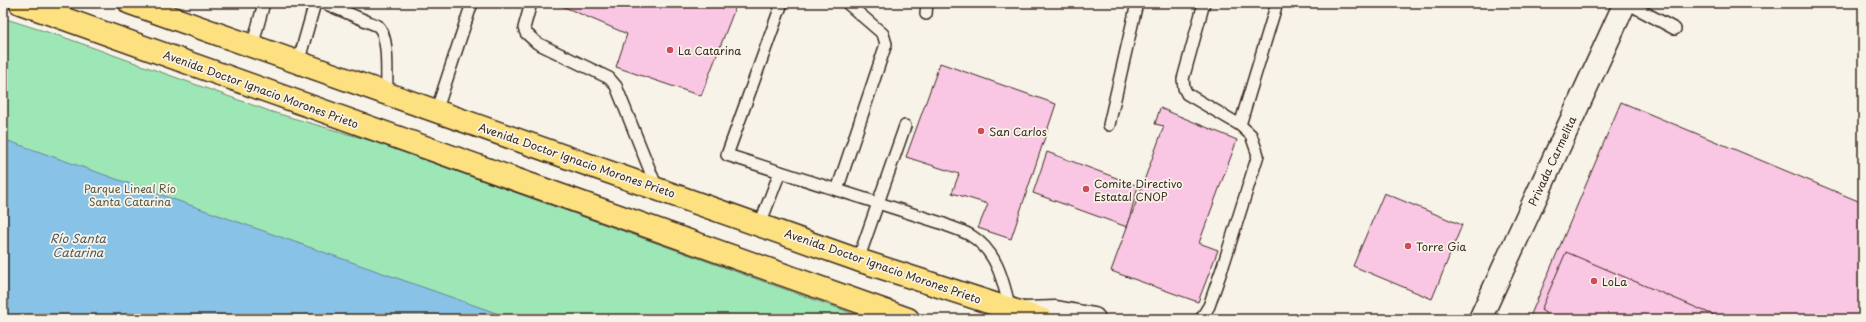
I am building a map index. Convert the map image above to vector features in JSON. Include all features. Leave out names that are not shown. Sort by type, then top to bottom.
[{"type":"highway","name":"Avenida Doctor Ignacio Morones Prieto","points":[[20,3],[908,319]]},
{"type":"highway","name":"Avenida Doctor Ignacio Morones Prieto","points":[[130,3],[436,112],[760,224],[858,260],[1026,314]]},
{"type":"street","name":"Privada Carmelita","points":[[1480,319],[1626,3]]},
{"type":"street","name":"Avenida Doctor Ignacio Morones Prieto","points":[[1026,314],[1056,312],[1094,319]]},
{"type":"lane","points":[[252,47],[264,3]]},
{"type":"lane","points":[[298,63],[315,3]]},
{"type":"lane","points":[[324,3],[382,29],[385,41],[387,94]]},
{"type":"lane","points":[[436,112],[472,3]]},
{"type":"lane","points":[[531,3],[524,28],[531,38],[538,43],[609,78],[616,86],[657,188]]},
{"type":"lane","points":[[782,3],[727,154],[878,204],[941,223],[970,235],[988,250],[1026,314]]},
{"type":"lane","points":[[837,190],[886,44],[883,34],[847,3]]},
{"type":"lane","points":[[1109,125],[1137,3]]},
{"type":"lane","points":[[1201,319],[1208,306],[1224,263],[1258,156],[1251,135],[1240,125],[1187,94],[1184,88],[1183,79],[1204,3]]},
{"type":"lane","points":[[1240,125],[1277,3]]},
{"type":"lane","points":[[1626,3],[1675,29]]},
{"type":"lane","points":[[858,260],[905,126]]},
{"type":"lane","points":[[760,224],[780,172]]},
{"type":"green space","name":"Parque Lineal Río Santa Catarina","points":[[3,18],[66,38],[272,112],[372,141],[868,319],[3,319]]},
{"type":"water","name":"Río Santa Catarina","points":[[3,139],[513,319],[3,319]]},
{"type":"building","name":"La Catarina","points":[[563,3],[737,3],[701,96],[616,67],[627,34],[562,6]]},
{"type":"building","name":"San Carlos","points":[[940,63],[1056,104],[1011,239],[978,228],[988,204],[952,193],[959,174],[906,157]]},
{"type":"building","points":[[1621,102],[1863,203],[1863,310],[1859,319],[1529,319]]},
{"type":"building","points":[[1160,108],[1237,140],[1199,243],[1218,250],[1198,302],[1111,271],[1164,126],[1155,124]]},
{"type":"building","name":"Comite Directivo Estatal CNOP","points":[[1047,152],[1138,186],[1127,227],[1033,193]]},
{"type":"building","name":"Torre Gia","points":[[1384,193],[1462,225],[1432,299],[1353,266]]},
{"type":"building","name":"LoLa","points":[[1566,252],[1723,319],[1545,319],[1547,314],[1541,310]]},
{"type":"place","name":"La Catarina","points":[[670,50]]},
{"type":"place","name":"San Carlos","points":[[981,131]]},
{"type":"place","name":"Comite Directivo Estatal CNOP","points":[[1086,189]]},
{"type":"place","name":"Torre Gia","points":[[1408,246]]},
{"type":"place","name":"LoLa","points":[[1594,281]]}]
